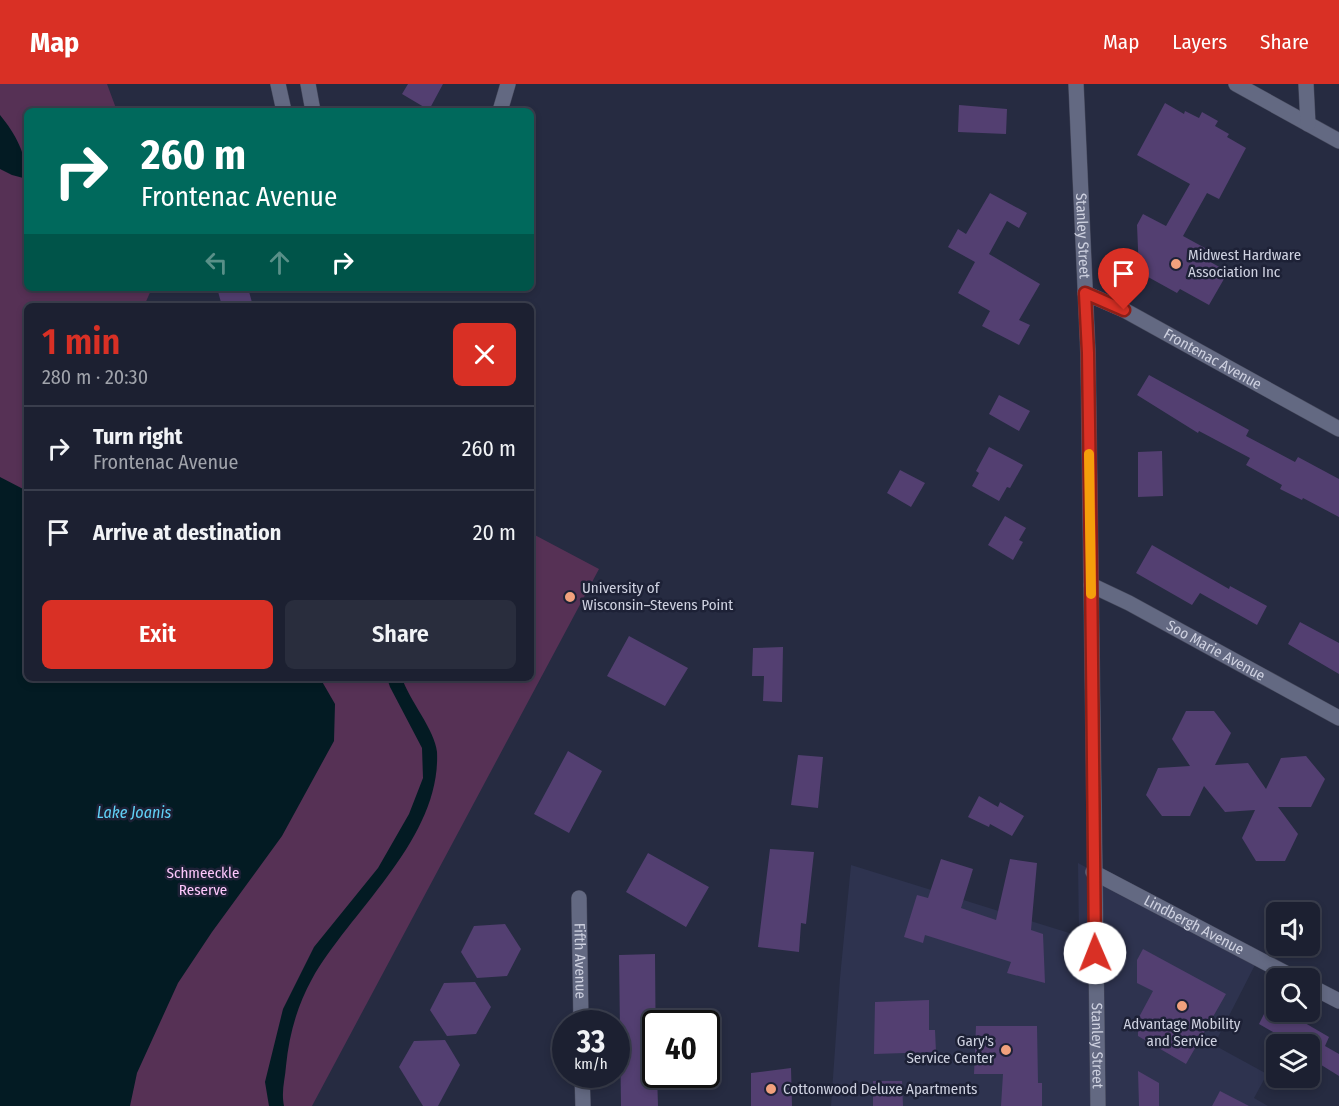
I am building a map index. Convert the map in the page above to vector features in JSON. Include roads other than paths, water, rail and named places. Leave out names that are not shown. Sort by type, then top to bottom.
[{"type":"street","points":[[278,84],[283,108]]},
{"type":"street","points":[[308,84],[313,108]]},
{"type":"street","points":[[501,108],[508,84]]},
{"type":"street","name":"Stanley Street","points":[[1076,84],[1088,353],[1093,872],[1098,1106]]},
{"type":"street","points":[[1236,84],[1339,141]]},
{"type":"street","points":[[1306,84],[1308,124]]},
{"type":"street","name":"Frontenac Avenue","points":[[1085,293],[1124,310],[1339,429]]},
{"type":"street","name":"Soo Marie Avenue","points":[[1091,585],[1129,603],[1339,718]]},
{"type":"street","name":"Lindbergh Avenue","points":[[1093,872],[1276,968]]},
{"type":"street","name":"Fifth Avenue","points":[[579,898],[581,1010]]},
{"type":"street","points":[[1320,991],[1339,1001]]},
{"type":"street","points":[[582,1088],[583,1106]]},
{"type":"water","points":[[0,115],[11,129],[19,145],[24,158],[24,178],[0,169]]},
{"type":"water","name":"Lake Joanis","points":[[0,477],[24,489],[24,681],[322,681],[335,704],[334,741],[282,836],[178,983],[137,1073],[130,1106],[0,1106]]},
{"type":"water","points":[[388,681],[403,681],[432,734],[437,752],[434,784],[425,814],[409,844],[312,979],[294,1021],[289,1043],[283,1090],[284,1106],[269,1106],[265,1082],[283,1009],[314,947],[378,868],[409,814],[423,778],[422,748]]},
{"type":"place","name":"Midwest Hardware Association Inc","points":[[1176,264]]},
{"type":"place","name":"University of Wisconsin–Stevens Point","points":[[570,597]]},
{"type":"place","name":"Advantage Mobility and Service","points":[[1182,1006]]},
{"type":"place","name":"Gary's Service Center","points":[[1006,1050]]},
{"type":"place","name":"Cottonwood Deluxe Apartments","points":[[771,1089]]},
{"type":"park label","name":"Schmeeckle Reserve","points":[[203,882]]}]
